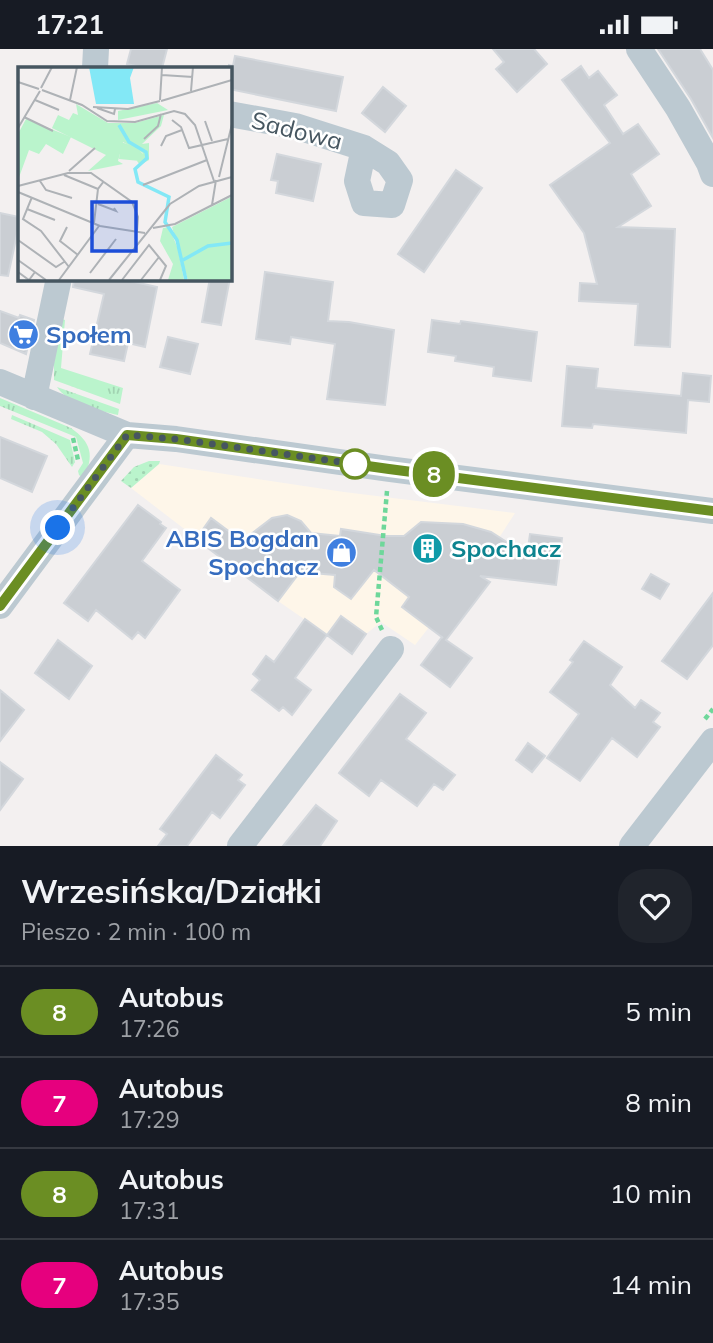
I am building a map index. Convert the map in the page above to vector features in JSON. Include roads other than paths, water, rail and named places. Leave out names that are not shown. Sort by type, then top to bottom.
[{"type":"street","points":[[94,67],[96,49]]},
{"type":"street","points":[[639,49],[678,108],[713,174]]},
{"type":"street","name":"Sadowa","points":[[231,114],[295,126],[364,148]]},
{"type":"street","points":[[34,397],[59,280]]},
{"type":"street","points":[[0,382],[127,435],[176,439],[713,511]]},
{"type":"street","points":[[0,606],[127,435]]},
{"type":"street","points":[[240,846],[391,649]]},
{"type":"street","points":[[632,846],[713,741]]},
{"type":"place","name":"Społem","points":[[23,334]]},
{"type":"place","name":"Spochacz","points":[[428,548]]},
{"type":"place","name":"ABIS Bogdan Spochacz","points":[[342,552]]}]
